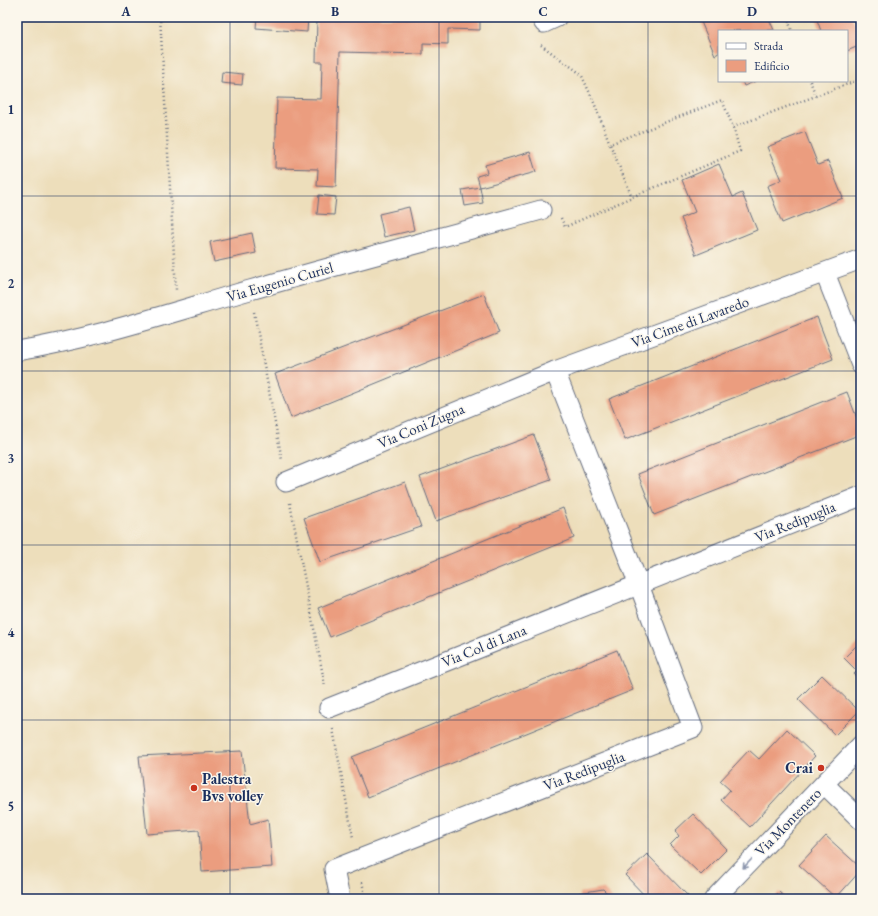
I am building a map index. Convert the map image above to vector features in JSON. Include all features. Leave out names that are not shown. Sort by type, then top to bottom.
[{"type":"street","name":"Via Eugenio Curiel","points":[[17,351],[52,345],[177,312],[250,290],[541,210]]},
{"type":"street","name":"Via Cime di Lavaredo","points":[[555,370],[861,259]]},
{"type":"street","points":[[824,273],[861,365]]},
{"type":"street","name":"Via Coni Zugna","points":[[286,482],[555,370]]},
{"type":"street","name":"Via Redipuglia","points":[[340,899],[334,869],[692,728],[639,585],[555,370]]},
{"type":"street","name":"Via Redipuglia","points":[[639,585],[861,496]]},
{"type":"street","name":"Via Col di Lana","points":[[329,708],[639,585]]},
{"type":"street","name":"Via Montenero","points":[[714,899],[861,745]]},
{"type":"street","points":[[824,784],[861,820]]},
{"type":"path","points":[[160,17],[177,312]]},
{"type":"path","points":[[787,17],[792,30]]},
{"type":"path","points":[[537,41],[581,74],[632,197]]},
{"type":"path","points":[[734,127],[859,80],[861,90]]},
{"type":"path","points":[[810,82],[816,96]]},
{"type":"path","points":[[541,210],[556,206],[565,227],[740,151],[734,127],[722,100],[610,144]]},
{"type":"path","points":[[250,290],[357,860],[366,899]]},
{"type":"building","points":[[257,17],[308,17],[307,32],[256,28]]},
{"type":"building","points":[[317,17],[480,17],[480,30],[448,29],[448,44],[423,43],[423,54],[340,52],[336,187],[317,186],[318,169],[275,168],[277,98],[321,99],[322,62],[316,62]]},
{"type":"building","points":[[699,17],[768,17],[774,30],[718,30],[718,54],[715,55]]},
{"type":"building","points":[[816,17],[852,17],[861,38],[861,45],[848,51],[848,30],[821,30]]},
{"type":"building","points":[[222,72],[243,74],[242,85],[221,83]]},
{"type":"building","points":[[742,82],[754,82],[744,86]]},
{"type":"building","points":[[805,132],[818,165],[828,161],[843,198],[782,223],[767,186],[781,180],[767,147]]},
{"type":"building","points":[[530,152],[536,172],[480,187],[477,176],[487,173],[485,165]]},
{"type":"building","points":[[719,164],[733,197],[742,193],[757,230],[696,255],[681,218],[695,212],[682,180]]},
{"type":"building","points":[[480,187],[483,203],[465,206],[462,190]]},
{"type":"building","points":[[319,195],[336,197],[334,215],[317,214]]},
{"type":"building","points":[[409,207],[414,230],[384,237],[379,214]]},
{"type":"building","points":[[252,233],[256,253],[214,262],[210,242]]},
{"type":"building","points":[[484,294],[499,333],[291,418],[275,374]]},
{"type":"building","points":[[817,317],[833,359],[625,440],[609,399]]},
{"type":"building","points":[[847,392],[861,429],[861,434],[654,515],[638,474]]},
{"type":"building","points":[[534,435],[551,480],[436,521],[420,477]]},
{"type":"building","points":[[405,482],[421,527],[320,562],[304,518]]},
{"type":"building","points":[[563,508],[574,538],[330,637],[318,608]]},
{"type":"building","points":[[861,641],[861,682],[854,674],[857,671],[844,658]]},
{"type":"building","points":[[617,650],[633,690],[368,797],[352,757]]},
{"type":"building","points":[[822,675],[859,711],[835,735],[798,699]]},
{"type":"building","points":[[787,729],[815,756],[750,827],[721,800],[730,790],[720,781],[749,750],[759,759]]},
{"type":"building","name":"Palestra Bvs volley","points":[[242,751],[250,824],[268,819],[272,867],[202,872],[199,830],[147,834],[139,756]]},
{"type":"building","points":[[693,814],[727,849],[701,875],[670,845],[679,836],[675,831]]},
{"type":"building","points":[[826,836],[861,868],[861,870],[836,898],[799,865]]},
{"type":"building","points":[[647,854],[688,896],[685,899],[648,899],[625,875]]},
{"type":"building","points":[[603,889],[613,899],[580,899],[579,893]]},
{"type":"building","points":[[779,892],[787,899],[773,899]]},
{"type":"place","name":"Crai","points":[[821,768]]},
{"type":"place","name":"Palestra Bvs volley","points":[[194,788]]}]
